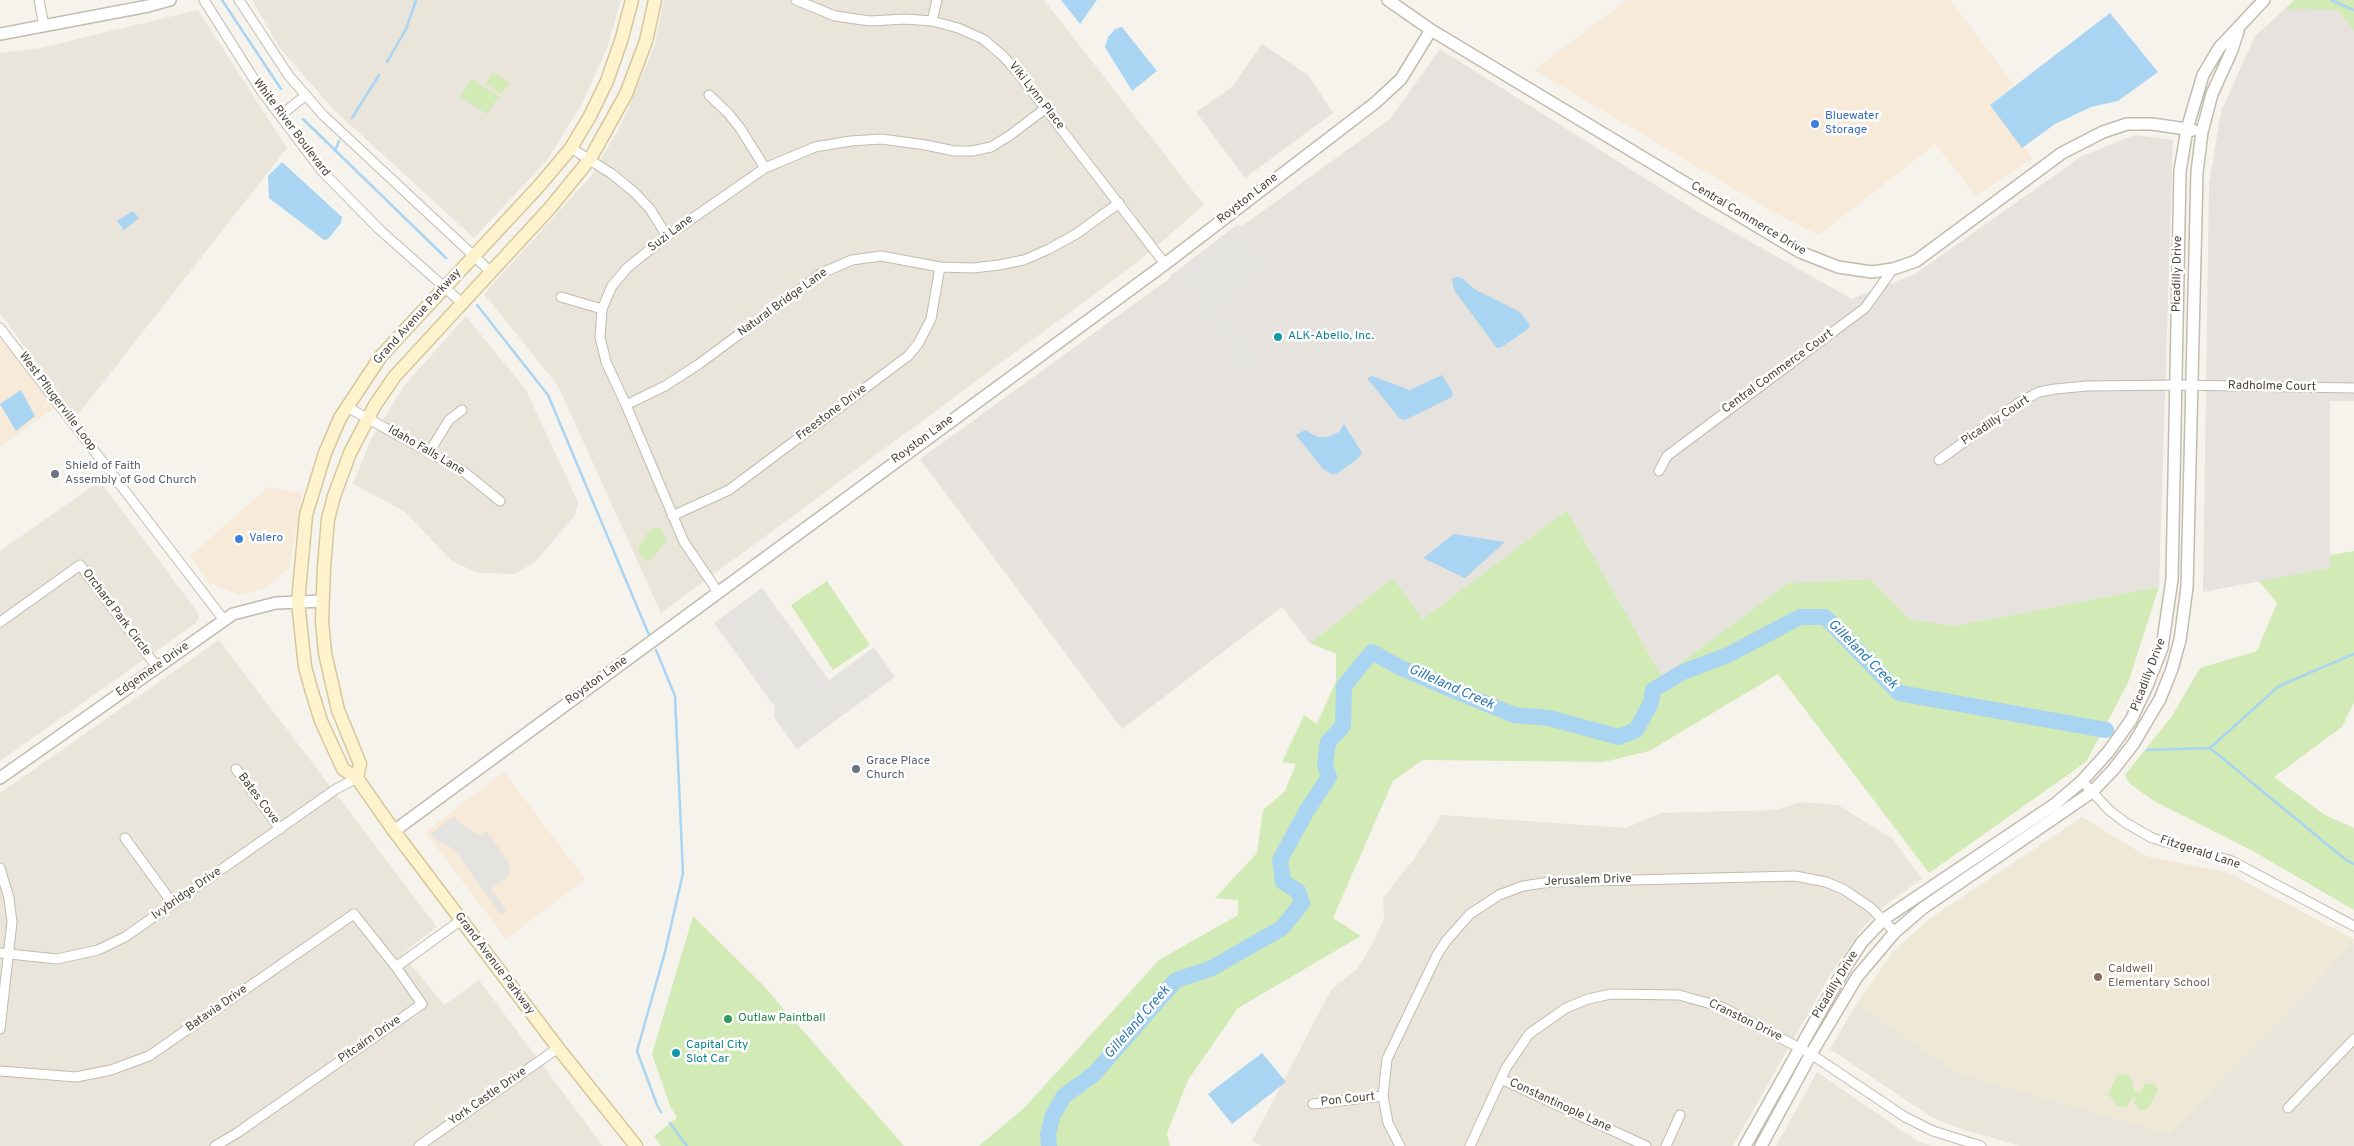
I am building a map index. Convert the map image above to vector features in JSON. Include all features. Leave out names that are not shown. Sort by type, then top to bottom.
[{"type":"main road","name":"Grand Avenue Parkway","points":[[632,0],[621,42],[607,81],[590,116],[571,148],[539,186],[444,286],[381,356],[340,418],[325,453],[306,515],[298,602],[305,667],[319,714],[343,769],[357,778],[394,831],[632,1145]]},
{"type":"main road","name":"Grand Avenue Parkway","points":[[357,778],[360,764],[338,710],[327,660],[322,601],[328,519],[350,452],[368,418],[395,376],[550,208],[590,159],[626,94],[646,41],[655,0]]},
{"type":"street","points":[[39,0],[44,26]]},
{"type":"street","points":[[0,34],[170,0]]},
{"type":"street","name":"White River Boulevard","points":[[204,0],[280,116],[322,171],[380,230],[462,302]]},
{"type":"street","points":[[238,0],[262,38],[323,115],[491,272]]},
{"type":"street","name":"Viki Lynn Place","points":[[796,0],[835,16],[848,19],[932,21],[958,28],[982,39],[1003,56],[1046,108],[1164,264]]},
{"type":"street","points":[[932,21],[937,0]]},
{"type":"street","name":"Central Commerce Drive","points":[[1388,0],[1431,30],[1800,252],[1838,267],[1872,272],[1893,269],[1916,261],[2062,153],[2089,137],[2128,124],[2152,124],[2187,128],[2202,132]]},
{"type":"street","name":"Picadilly Drive","points":[[1745,1146],[1799,1047],[1862,942],[1884,919],[2055,804],[2082,781],[2109,751],[2131,720],[2162,648],[2172,580],[2180,170],[2187,128],[2203,75],[2218,48],[2264,0]]},
{"type":"street","name":"Picadilly Drive","points":[[1761,1146],[1857,977],[1895,932],[1923,908],[2092,792],[2113,770],[2148,722],[2172,669],[2180,640],[2187,587],[2197,172],[2202,132],[2212,94],[2232,50],[2238,29]]},
{"type":"street","name":"Royston Lane","points":[[394,831],[1164,264],[1390,91],[1412,64],[1431,30]]},
{"type":"street","points":[[280,116],[306,95]]},
{"type":"street","points":[[709,96],[728,113],[740,128],[765,168]]},
{"type":"street","name":"Suzi Lane","points":[[718,592],[684,542],[606,362],[600,337],[602,309],[612,286],[627,268],[667,236],[765,168],[815,147],[851,141],[881,139],[954,151],[972,151],[991,146],[1003,140],[1046,108]]},
{"type":"street","points":[[571,148],[590,159],[634,192],[650,209],[667,236]]},
{"type":"street","name":"Natural Bridge Lane","points":[[626,405],[665,386],[699,364],[822,273],[852,260],[882,256],[940,267],[972,268],[1024,260],[1076,234],[1119,203]]},
{"type":"street","name":"Freestone Drive","points":[[672,516],[729,490],[908,356],[918,344],[931,319],[940,267]]},
{"type":"street","name":"Central Commerce Court","points":[[1659,472],[1667,456],[1865,308],[1893,269]]},
{"type":"street","points":[[562,297],[602,309]]},
{"type":"street","name":"West Pflugerville Loop","points":[[0,328],[224,620]]},
{"type":"street","name":"Picadilly Court","points":[[1939,460],[2020,402],[2039,392],[2087,386],[2191,386]]},
{"type":"street","name":"Radholme Court","points":[[2191,386],[2354,388]]},
{"type":"street","name":"Idaho Falls Lane","points":[[347,407],[430,451],[463,471],[500,501]]},
{"type":"street","points":[[430,451],[449,420],[462,410]]},
{"type":"street","name":"Orchard Park Circle","points":[[0,622],[80,565],[157,667]]},
{"type":"street","name":"Edgemere Drive","points":[[0,778],[224,620],[248,609],[276,603],[322,601]]},
{"type":"street","name":"Bates Cove","points":[[236,769],[280,829]]},
{"type":"street","name":"Ivybridge Drive","points":[[5,954],[58,959],[98,950],[125,937],[336,789],[357,778]]},
{"type":"street","name":"Fitzgerald Lane","points":[[2082,781],[2126,823],[2152,838],[2232,861],[2354,926]]},
{"type":"street","points":[[125,838],[173,904]]},
{"type":"street","points":[[0,868],[9,898],[11,914],[5,954],[0,1029]]},
{"type":"street","name":"Jerusalem Drive","points":[[1400,1146],[1388,1123],[1383,1096],[1387,1059],[1437,955],[1452,933],[1470,914],[1485,903],[1510,891],[1550,882],[1795,876],[1826,882],[1856,896],[1884,919],[1895,932]]},
{"type":"street","name":"Batavia Drive","points":[[0,1071],[76,1077],[111,1070],[149,1056],[354,914],[396,968]]},
{"type":"street","points":[[396,968],[461,920]]},
{"type":"street","name":"Pitcairn Drive","points":[[215,1146],[237,1133],[422,1004],[396,968]]},
{"type":"street","name":"Cranston Drive","points":[[1470,1146],[1501,1079],[1529,1034],[1549,1018],[1566,1008],[1588,998],[1611,994],[1679,995],[1722,1007],[1812,1054],[1905,1117],[1933,1131],[1981,1146]]},
{"type":"street","points":[[2288,1108],[2354,1039]]},
{"type":"street","name":"York Castle Drive","points":[[419,1146],[558,1048]]},
{"type":"street","name":"Constantinople Lane","points":[[1501,1079],[1646,1146]]},
{"type":"street","name":"Pon Court","points":[[1313,1104],[1383,1096]]},
{"type":"street","points":[[1666,1146],[1680,1115]]},
{"type":"shaded area","points":[[252,0],[621,0],[607,48],[582,104],[547,160],[474,238],[334,110],[279,47]]},
{"type":"shaded area","points":[[664,0],[1044,0],[1204,205],[1138,262],[661,613],[558,386],[484,294],[590,177],[620,127],[654,48]]},
{"type":"shaded area","name":"Bluewater Storage","points":[[1627,0],[1950,0],[2014,85],[1991,104],[2033,158],[1976,196],[1935,144],[1819,235],[1777,214],[1534,70]]},
{"type":"shaded area","points":[[2285,9],[2338,10],[2354,31],[2354,401],[2330,401],[2330,568],[2203,592],[2209,184],[2221,112],[2255,36]]},
{"type":"shaded area","points":[[198,10],[287,148],[76,417],[0,313],[0,53],[40,48]]},
{"type":"shaded area","points":[[1262,44],[1309,76],[1333,113],[1245,178],[1196,112],[1232,87]]},
{"type":"shaded area","points":[[1440,49],[1703,215],[1852,299],[1915,274],[2082,156],[2135,135],[2173,140],[2159,587],[1954,626],[1909,619],[1870,579],[1788,583],[1662,677],[1567,510],[1423,619],[1393,578],[1310,643],[1282,607],[1122,729],[920,459],[1390,119]]},
{"type":"shaded area","points":[[1238,224],[1270,268],[1222,306],[1258,355],[1252,362],[1287,402],[1304,406],[1309,416],[1285,435],[1170,276]]},
{"type":"shaded area","points":[[466,316],[526,390],[578,502],[575,515],[537,560],[516,574],[478,573],[452,561],[404,511],[353,484],[371,439],[404,386]]},
{"type":"shaded area","points":[[2,338],[54,408],[0,447],[0,339]]},
{"type":"shaded area","points":[[100,481],[198,613],[199,619],[196,623],[0,761],[0,551]]},
{"type":"shaded area","points":[[268,487],[302,493],[289,569],[262,589],[240,595],[209,583],[190,556]]},
{"type":"shaded area","points":[[762,588],[829,680],[874,647],[895,677],[797,749],[774,717],[775,707],[714,623]]},
{"type":"shaded area","points":[[219,640],[437,927],[402,954],[444,1005],[479,980],[603,1146],[0,1146],[0,793]]},
{"type":"shaded area","points":[[504,772],[585,879],[506,939],[425,832]]},
{"type":"shaded area","points":[[1801,802],[1838,805],[1893,839],[1922,879],[1888,903],[1863,927],[1831,973],[1733,1146],[1262,1146],[1252,1141],[1331,990],[1358,968],[1372,945],[1384,919],[1383,898],[1414,859],[1442,815],[1626,828],[1661,813],[1775,810]]},
{"type":"shaded area","points":[[454,816],[458,822],[480,836],[487,831],[510,865],[510,875],[491,889],[506,910],[501,915],[454,849],[435,840],[430,834]]},
{"type":"shaded area","name":"Caldwell Elementary School","points":[[2082,817],[2146,856],[2229,873],[2354,939],[2354,942],[2170,1134],[1960,1074],[1857,1003],[1893,952],[1929,919]]},
{"type":"shaded area","points":[[2354,942],[2354,1146],[2020,1146],[1964,1130],[1931,1117],[1830,1049],[1857,1003],[1960,1074],[2269,1030]]},
{"type":"shaded area","points":[[1817,1072],[1917,1141],[1933,1146],[1776,1146]]},
{"type":"green space","points":[[2294,0],[2354,0],[2354,31],[2338,10],[2285,9]]},
{"type":"green space","points":[[493,72],[509,83],[501,94],[486,84]]},
{"type":"green space","points":[[472,79],[499,96],[487,114],[460,97]]},
{"type":"green space","points":[[1567,510],[1662,677],[1788,583],[1870,579],[1909,619],[1954,626],[2159,587],[2128,683],[2086,762],[1929,873],[1778,674],[1649,751],[1604,762],[1423,760],[1393,781],[1333,918],[1361,936],[1238,1008],[1188,1080],[1167,1133],[1170,1146],[979,1146],[1024,1108],[1159,960],[1238,915],[1238,900],[1215,898],[1257,853],[1263,810],[1285,791],[1296,764],[1282,762],[1304,715],[1317,724],[1336,681],[1336,654],[1310,643],[1393,578],[1423,619]]},
{"type":"green space","points":[[661,528],[667,541],[650,560],[645,561],[640,557],[638,548],[650,529]]},
{"type":"green space","points":[[2354,551],[2354,703],[2342,727],[2274,777],[2325,815],[2354,828],[2354,910],[2253,851],[2154,801],[2129,783],[2125,775],[2172,716],[2200,668],[2257,651],[2277,603],[2259,581],[2330,568],[2330,555]]},
{"type":"green space","points":[[827,581],[870,645],[833,670],[791,605]]},
{"type":"green space","name":"Outlaw Paintball","points":[[693,916],[762,984],[904,1146],[661,1146],[654,1136],[677,1118],[670,1106],[652,1054]]},
{"type":"green space","points":[[2126,1074],[2132,1080],[2134,1090],[2139,1093],[2146,1083],[2154,1084],[2158,1090],[2147,1110],[2140,1110],[2134,1104],[2136,1098],[2133,1097],[2126,1108],[2118,1106],[2108,1094],[2117,1075]]},
{"type":"water","points":[[1061,0],[1097,0],[1080,24]]},
{"type":"water","points":[[2110,13],[2158,72],[2118,101],[2091,107],[2055,124],[2022,148],[1990,105]]},
{"type":"water","points":[[1122,27],[1157,71],[1132,91],[1105,47],[1108,37],[1115,29]]},
{"type":"water","points":[[282,162],[342,217],[341,223],[328,239],[324,240],[269,198],[268,176]]},
{"type":"water","points":[[133,211],[139,218],[124,230],[117,221]]},
{"type":"water","points":[[1462,278],[1474,289],[1520,312],[1530,325],[1529,328],[1502,347],[1497,348],[1454,290],[1452,279]]},
{"type":"water","points":[[1442,375],[1453,393],[1452,397],[1405,420],[1399,418],[1367,378],[1372,376],[1410,390]]},
{"type":"water","points":[[21,390],[35,416],[16,431],[0,404]]},
{"type":"water","points":[[1344,424],[1362,453],[1356,460],[1336,474],[1331,474],[1323,469],[1296,435],[1305,430],[1318,437],[1328,437],[1339,432]]},
{"type":"water","points":[[1454,534],[1505,542],[1465,578],[1423,558]]},
{"type":"water","points":[[1262,1053],[1286,1082],[1232,1124],[1208,1094]]},
{"type":"waterway","points":[[222,0],[281,89]]},
{"type":"waterway","points":[[387,62],[406,29],[416,0]]},
{"type":"waterway","points":[[2331,0],[2354,10]]},
{"type":"waterway","points":[[352,118],[379,75]]},
{"type":"waterway","points":[[303,119],[446,258]]},
{"type":"waterway","points":[[335,151],[339,141]]},
{"type":"waterway","points":[[477,305],[548,395],[649,635]]},
{"type":"waterway","name":"Gilleland Creek","points":[[1049,1146],[1048,1134],[1053,1115],[1064,1096],[1094,1074],[1176,980],[1210,969],[1282,928],[1302,903],[1298,891],[1283,882],[1280,860],[1306,812],[1329,777],[1325,764],[1328,742],[1343,726],[1344,686],[1372,652],[1399,667],[1514,715],[1549,718],[1619,737],[1636,730],[1651,703],[1653,690],[1683,672],[1728,655],[1800,617],[1825,617],[1899,693],[2106,730]]},
{"type":"waterway","points":[[656,650],[675,696],[683,873],[665,952],[637,1051],[661,1112]]},
{"type":"waterway","name":"Gilleland Creek","points":[[2147,750],[2210,748],[2279,686],[2354,654]]},
{"type":"waterway","points":[[2210,748],[2346,860],[2354,864]]},
{"type":"waterway","points":[[670,1123],[687,1146]]},
{"type":"place","name":"Bluewater Storage","points":[[1815,124]]},
{"type":"place","name":"ALK-Abello, Inc.","points":[[1278,337]]},
{"type":"place","name":"Shield of Faith Assembly of God Church","points":[[55,474]]},
{"type":"place","name":"Valero","points":[[239,539]]},
{"type":"place","name":"Grace Place Church","points":[[856,769]]},
{"type":"place","name":"Caldwell Elementary School","points":[[2098,977]]},
{"type":"place","name":"Outlaw Paintball","points":[[728,1019]]},
{"type":"place","name":"Capital City Slot Car","points":[[676,1053]]}]
